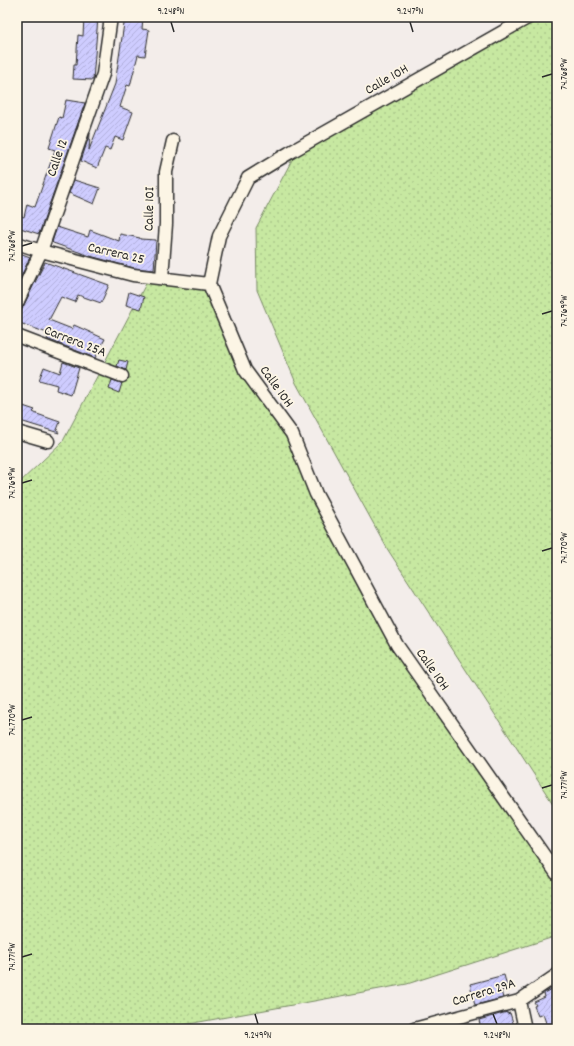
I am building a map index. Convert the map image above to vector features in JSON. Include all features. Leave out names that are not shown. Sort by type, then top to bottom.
[{"type":"street","name":"Calle 12","points":[[17,303],[41,251],[103,74],[111,17]]},
{"type":"street","name":"Calle 10H","points":[[529,17],[289,153],[248,178],[219,236],[209,284],[244,370],[292,434],[316,494],[397,646],[557,874]]},
{"type":"street","name":"Calle 10I","points":[[162,278],[166,224],[166,172],[173,141]]},
{"type":"street","name":"Carrera 25","points":[[17,243],[41,251],[133,275],[209,284]]},
{"type":"street","name":"Carrera 25A","points":[[17,336],[122,376]]},
{"type":"street","points":[[17,432],[48,441]]},
{"type":"street","name":"Carrera 29A","points":[[414,1029],[519,1001],[557,975]]},
{"type":"street","points":[[519,1001],[525,1029]]},
{"type":"green space","points":[[542,17],[557,17],[557,810],[388,550],[296,383],[257,290],[256,228],[293,158]]},
{"type":"green space","points":[[149,278],[207,287],[242,371],[288,437],[394,649],[557,880],[557,936],[407,984],[161,1029],[17,1029],[17,485],[63,441]]},
{"type":"building","points":[[84,17],[98,17],[93,80],[73,79],[74,65],[76,65],[78,35],[83,36]]},
{"type":"building","points":[[125,17],[143,17],[142,29],[149,30],[145,56],[138,55],[130,86],[127,85],[120,107],[133,112],[123,140],[115,137],[110,150],[105,148],[97,168],[81,161],[90,133],[89,150],[115,84]]},
{"type":"building","points":[[66,100],[85,103],[39,234],[17,227],[17,214],[24,217],[27,204],[35,207],[55,150],[49,148],[59,117],[62,118]]},
{"type":"building","points":[[74,180],[100,188],[94,204],[69,193]]},
{"type":"building","points":[[57,227],[88,237],[90,230],[119,241],[120,234],[140,239],[156,240],[154,270],[134,268],[90,256],[53,243],[52,242]]},
{"type":"building","points":[[17,252],[30,257],[20,279],[17,277]]},
{"type":"building","points":[[45,262],[109,285],[101,303],[78,295],[75,302],[61,297],[49,320],[72,329],[74,325],[105,339],[95,358],[47,339],[50,334],[17,322],[17,319]]},
{"type":"building","points":[[129,292],[144,297],[141,309],[126,305]]},
{"type":"building","points":[[119,360],[128,362],[126,370],[117,366]]},
{"type":"building","points":[[63,362],[79,368],[71,395],[56,390],[57,385],[39,380],[44,367],[60,373]]},
{"type":"building","points":[[112,380],[122,383],[119,393],[109,389]]},
{"type":"building","points":[[17,404],[35,410],[33,412],[37,414],[60,422],[57,430],[59,433],[17,420]]},
{"type":"building","points":[[504,975],[507,986],[503,987],[504,990],[501,991],[503,998],[475,1005],[470,984]]},
{"type":"building","points":[[553,988],[555,993],[557,992],[557,1029],[548,1029],[543,1014],[538,1016],[534,1002],[545,997],[544,993]]},
{"type":"building","points":[[507,1012],[507,1014],[510,1013],[515,1029],[481,1029],[479,1020]]}]
